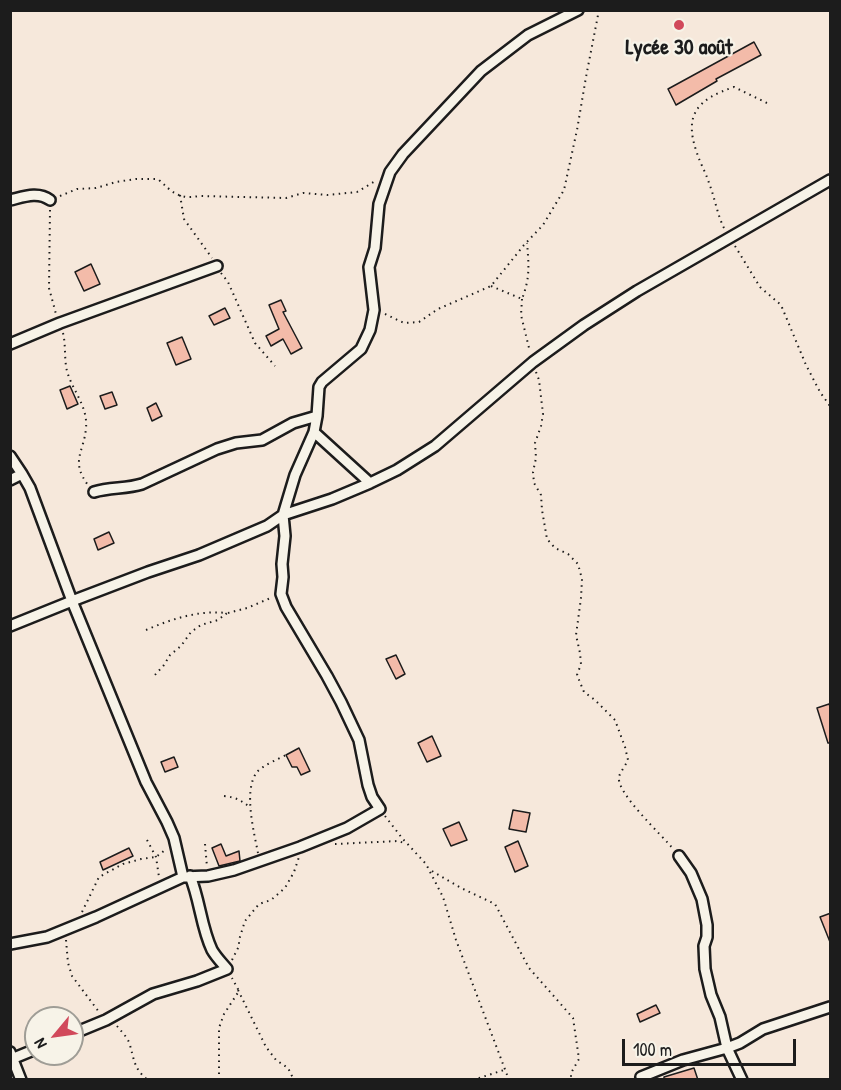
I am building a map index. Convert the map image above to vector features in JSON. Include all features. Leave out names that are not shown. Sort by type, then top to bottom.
[{"type":"street","points":[[10,944],[47,937],[187,876],[208,876],[234,870],[300,848],[347,828],[380,809],[372,797],[354,730],[281,594],[285,536],[283,515],[295,475],[314,432],[318,416],[319,387],[361,348],[370,330],[374,310],[369,267],[375,248],[379,204],[390,172],[403,154],[481,70],[528,35],[578,10]]},
{"type":"street","points":[[10,626],[148,572],[199,555],[267,526],[283,515],[332,499],[397,470],[435,446],[533,362],[584,325],[638,291],[831,180]]},
{"type":"street","points":[[10,200],[27,195],[44,196],[50,200]]},
{"type":"street","points":[[10,344],[60,323],[217,266]]},
{"type":"street","points":[[94,492],[107,488],[129,488],[142,484],[217,449],[236,443],[262,440],[293,423],[318,416]]},
{"type":"street","points":[[314,432],[370,483]]},
{"type":"street","points":[[10,456],[30,488],[39,509],[72,601],[146,782],[167,822],[187,876],[196,890],[213,951],[227,969],[153,994],[106,1020],[84,1029]]},
{"type":"street","points":[[10,480],[22,474]]},
{"type":"street","points":[[679,856],[691,873],[702,899],[707,925],[704,946],[705,969],[727,1048],[742,1080]]},
{"type":"street","points":[[642,1080],[641,1077],[684,1060],[727,1048],[763,1029],[831,1007]]},
{"type":"street","points":[[12,1055],[21,1080]]},
{"type":"path","points":[[374,310],[404,322],[419,322],[438,309],[491,286],[543,225],[564,190],[599,10]]},
{"type":"path","points":[[94,492],[81,475],[78,463],[86,429],[86,418],[83,405],[67,371],[64,338],[49,288],[50,200],[77,189],[96,188],[136,179],[158,180],[174,194],[189,198],[199,196],[286,198],[303,193],[327,195],[357,192],[390,172]]},
{"type":"path","points":[[180,194],[184,219],[228,282],[255,343],[275,366]]},
{"type":"path","points":[[527,242],[529,267],[520,315],[539,380],[543,414],[535,442],[534,483],[541,495],[547,539],[555,548],[568,554],[578,564],[582,579],[576,635],[581,664],[577,675],[584,692],[615,720],[621,733],[628,760],[619,778],[621,788],[679,856]]},
{"type":"path","points":[[491,286],[522,299]]},
{"type":"path","points":[[154,676],[191,632],[201,625],[281,594]]},
{"type":"path","points":[[146,630],[195,614],[211,611],[227,613]]},
{"type":"path","points":[[260,861],[251,808],[252,782],[258,771],[286,755]]},
{"type":"path","points":[[224,796],[242,800],[251,808]]},
{"type":"path","points":[[380,809],[429,869],[443,897],[456,940],[509,1080]]},
{"type":"path","points":[[147,840],[156,856],[160,881],[155,890]]},
{"type":"path","points":[[312,843],[328,845],[398,841],[407,844]]},
{"type":"path","points":[[82,913],[99,877],[123,864],[156,856],[175,843]]},
{"type":"path","points":[[206,844],[208,876]]},
{"type":"path","points":[[227,969],[239,946],[245,921],[259,904],[271,900],[285,888],[299,860],[300,848]]},
{"type":"path","points":[[429,869],[495,904],[529,968],[573,1018],[579,1059],[571,1073],[571,1080]]},
{"type":"path","points":[[65,929],[68,963],[72,976],[106,1020],[117,1026],[128,1040],[132,1057],[141,1075],[148,1080]]},
{"type":"path","points":[[219,1080],[219,1028],[224,1014],[239,992],[227,969]]},
{"type":"path","points":[[227,969],[266,1047],[276,1060],[288,1068],[294,1080]]},
{"type":"path","points":[[473,1080],[505,1070]]},
{"type":"building","points":[[754,42],[761,55],[716,79],[717,81],[676,105],[668,89]]},
{"type":"building","points":[[91,264],[100,284],[84,291],[75,272]]},
{"type":"building","points":[[281,300],[286,311],[283,312],[302,348],[291,354],[283,339],[271,346],[266,336],[279,329],[269,305]]},
{"type":"building","points":[[225,308],[230,318],[214,325],[209,316]]},
{"type":"building","points":[[182,337],[191,359],[176,365],[167,343]]},
{"type":"building","points":[[70,386],[78,404],[67,409],[60,390]]},
{"type":"building","points":[[112,392],[117,405],[105,409],[100,396]]},
{"type":"building","points":[[156,403],[162,416],[152,421],[147,408]]},
{"type":"building","points":[[109,532],[114,543],[98,550],[94,539]]},
{"type":"building","points":[[396,655],[405,674],[396,679],[386,659]]},
{"type":"building","points":[[829,704],[831,743],[828,743],[817,708]]},
{"type":"building","points":[[432,736],[441,756],[427,762],[418,743]]},
{"type":"building","points":[[299,748],[310,771],[301,775],[297,767],[292,767],[286,755]]},
{"type":"building","points":[[174,757],[178,767],[165,772],[161,762]]},
{"type":"building","points":[[513,810],[530,813],[526,832],[509,829]]},
{"type":"building","points":[[459,822],[467,840],[451,846],[443,829]]},
{"type":"building","points":[[518,841],[528,866],[515,872],[505,847]]},
{"type":"building","points":[[221,844],[226,856],[239,851],[240,861],[219,866],[212,848]]},
{"type":"building","points":[[129,848],[133,856],[103,870],[100,862]]},
{"type":"building","points":[[831,913],[831,942],[830,942],[820,917]]},
{"type":"building","points":[[656,1005],[660,1013],[640,1022],[637,1014]]},
{"type":"building","points":[[694,1068],[698,1080],[664,1080],[664,1077]]},
{"type":"place","name":"Lycée 30 août","points":[[679,25]]}]
